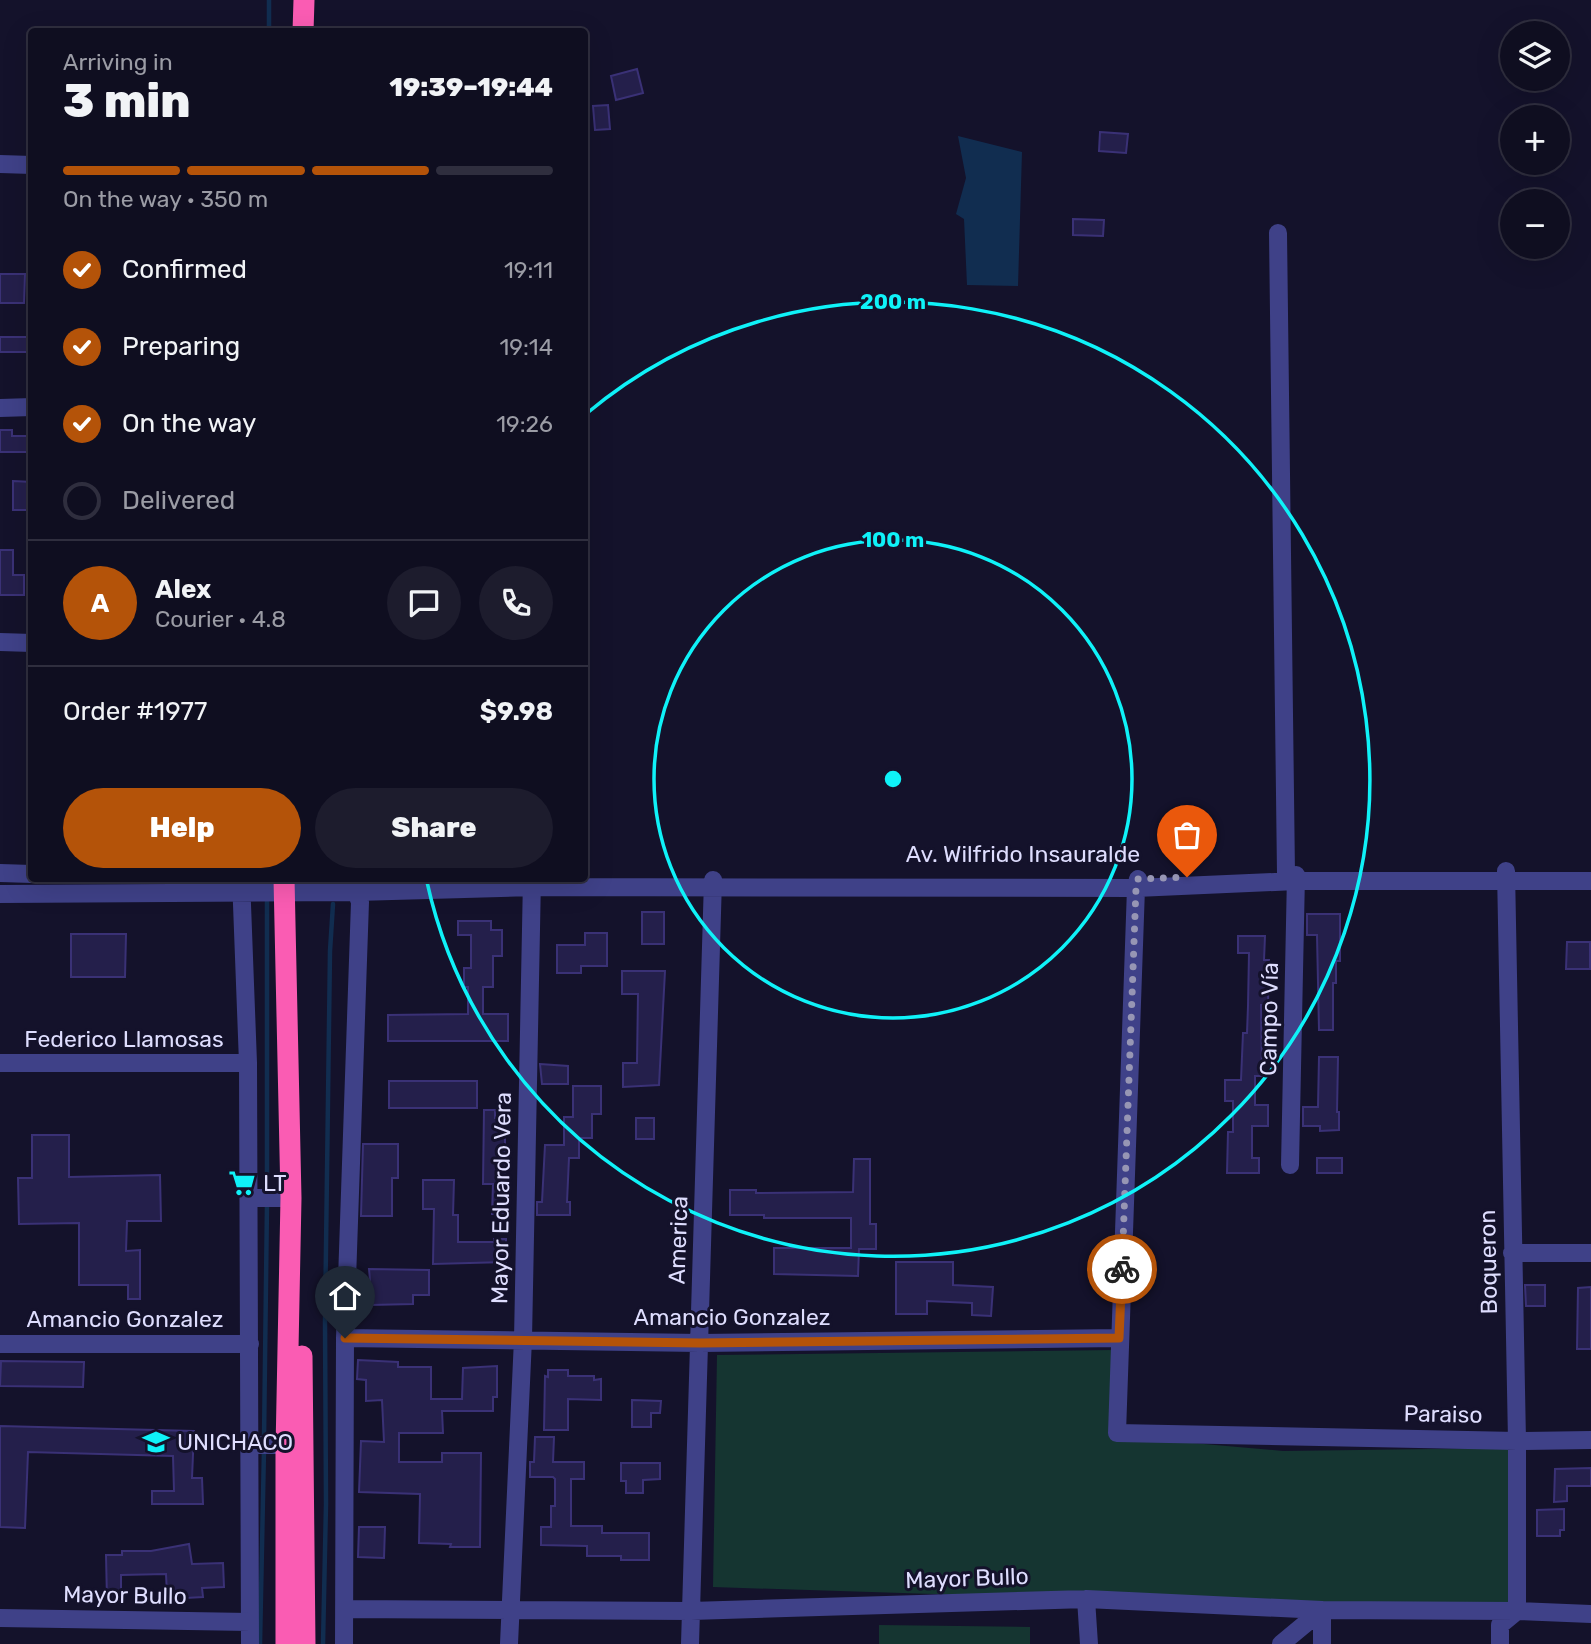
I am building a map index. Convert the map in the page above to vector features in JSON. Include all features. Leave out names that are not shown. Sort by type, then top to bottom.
[{"type":"highway","points":[[303,28],[304,0]]},
{"type":"highway","points":[[314,28],[315,0]]},
{"type":"highway","points":[[286,1644],[266,1445],[268,1198],[291,884]]},
{"type":"highway","points":[[291,884],[305,1644]]},
{"type":"street","points":[[0,164],[28,165]]},
{"type":"street","name":"Campo Vía","points":[[1278,233],[1293,877],[1290,1165]]},
{"type":"street","points":[[0,408],[28,407]]},
{"type":"street","points":[[0,642],[28,643]]},
{"type":"street","points":[[1506,876],[1591,871]]},
{"type":"street","points":[[0,873],[28,874]]},
{"type":"street","points":[[1506,876],[1591,881]]},
{"type":"street","name":"Av. Wilfrido Insauralde","points":[[588,878],[712,883],[1137,883],[1293,877],[1506,876]]},
{"type":"street","name":"Boqueron","points":[[1506,876],[1517,1441],[1517,1611]]},
{"type":"street","points":[[291,884],[316,882]]},
{"type":"street","points":[[331,882],[356,892],[360,902],[345,1338],[344,1644]]},
{"type":"street","points":[[0,894],[212,893],[245,883],[291,884],[356,892],[532,883],[712,883]]},
{"type":"street","points":[[245,883],[247,1063],[268,1198],[250,1344],[266,1445],[250,1644]]},
{"type":"street","name":"Mayor Eduardo Vera","points":[[509,1644],[523,1339],[532,883]]},
{"type":"street","name":"America","points":[[690,1644],[712,883]]},
{"type":"street","points":[[1119,1338],[1137,883]]},
{"type":"street","name":"Federico Llamosas","points":[[0,1063],[247,1063]]},
{"type":"street","points":[[1512,1253],[1591,1253]]},
{"type":"street","name":"Amancio Gonzalez","points":[[345,1338],[700,1343],[1119,1338]]},
{"type":"street","name":"Paraiso","points":[[1119,1338],[1117,1433],[1591,1440]]},
{"type":"street","name":"Amancio Gonzalez","points":[[0,1344],[250,1344]]},
{"type":"street","points":[[1086,1599],[1089,1644]]},
{"type":"street","name":"Mayor Bullo","points":[[345,1609],[691,1611],[1086,1599],[1322,1610],[1591,1614]]},
{"type":"street","points":[[1281,1644],[1322,1610]]},
{"type":"street","points":[[1322,1610],[1322,1644]]},
{"type":"street","points":[[1500,1644],[1500,1625],[1517,1611]]},
{"type":"street","name":"Mayor Bullo","points":[[0,1618],[250,1622]]},
{"type":"green space","points":[[1113,1350],[1113,1436],[1283,1451],[1508,1448],[1508,1605],[1086,1599],[713,1587],[717,1355]]},
{"type":"green space","points":[[879,1625],[1030,1627],[1030,1644],[879,1644]]},
{"type":"water","points":[[958,136],[1022,152],[1018,286],[967,285],[964,219],[956,214],[966,178]]},
{"type":"building","points":[[637,69],[643,93],[616,100],[611,76]]},
{"type":"building","points":[[608,105],[610,129],[595,130],[593,106]]},
{"type":"building","points":[[1100,132],[1128,134],[1126,153],[1099,151]]},
{"type":"building","points":[[1073,219],[1104,220],[1103,236],[1073,235]]},
{"type":"building","points":[[0,274],[25,274],[24,303],[0,303]]},
{"type":"building","points":[[0,337],[28,337],[28,352],[0,352]]},
{"type":"building","points":[[0,430],[12,430],[12,436],[28,436],[28,452],[0,452]]},
{"type":"building","points":[[13,481],[28,482],[28,510],[13,510]]},
{"type":"building","points":[[0,550],[13,550],[13,575],[24,575],[24,595],[0,595]]},
{"type":"building","points":[[642,912],[664,912],[664,944],[642,944]]},
{"type":"building","points":[[1307,914],[1340,914],[1340,961],[1336,961],[1336,983],[1333,983],[1333,1030],[1319,1030],[1317,935],[1307,935]]},
{"type":"building","points":[[458,921],[491,921],[491,930],[502,930],[502,956],[493,956],[493,987],[483,987],[483,1014],[508,1014],[508,1041],[388,1041],[388,1015],[468,1014],[468,987],[464,987],[464,968],[471,968],[471,935],[458,935]]},
{"type":"building","points":[[585,933],[607,933],[607,966],[581,966],[581,973],[557,973],[557,945],[585,945]]},
{"type":"building","points":[[71,934],[126,934],[125,977],[71,977]]},
{"type":"building","points":[[1238,936],[1265,936],[1264,960],[1269,960],[1268,1005],[1261,1005],[1262,1076],[1255,1076],[1255,1105],[1268,1105],[1268,1126],[1252,1126],[1252,1158],[1259,1158],[1259,1173],[1227,1173],[1228,1132],[1233,1132],[1233,1101],[1225,1101],[1225,1080],[1241,1080],[1243,1033],[1247,1033],[1249,953],[1238,953]]},
{"type":"building","points":[[1567,942],[1590,942],[1590,969],[1566,969]]},
{"type":"building","points":[[622,971],[665,971],[659,1085],[623,1087],[623,1063],[637,1063],[638,994],[622,994]]},
{"type":"building","points":[[1319,1057],[1338,1057],[1339,1130],[1320,1131],[1320,1126],[1303,1126],[1303,1107],[1318,1107]]},
{"type":"building","points":[[540,1064],[568,1066],[568,1084],[542,1084]]},
{"type":"building","points":[[389,1081],[477,1081],[477,1108],[389,1108]]},
{"type":"building","points":[[573,1086],[601,1086],[601,1114],[592,1114],[592,1138],[579,1138],[579,1158],[569,1158],[567,1202],[570,1202],[570,1215],[537,1215],[537,1202],[542,1202],[545,1145],[564,1145],[564,1117],[573,1117]]},
{"type":"building","points":[[484,1110],[495,1110],[495,1118],[505,1117],[505,1187],[509,1187],[508,1214],[492,1214],[493,1184],[483,1184]]},
{"type":"building","points":[[636,1118],[654,1118],[654,1139],[636,1139]]},
{"type":"building","points":[[32,1135],[69,1135],[69,1177],[160,1175],[161,1221],[127,1221],[126,1251],[140,1250],[140,1299],[128,1299],[128,1285],[79,1285],[79,1223],[19,1224],[18,1178],[32,1178]]},
{"type":"building","points":[[363,1144],[398,1144],[398,1178],[392,1178],[392,1216],[361,1216]]},
{"type":"building","points":[[1317,1158],[1342,1158],[1342,1173],[1317,1173]]},
{"type":"building","points":[[854,1159],[870,1159],[870,1224],[876,1224],[876,1249],[859,1249],[858,1276],[774,1274],[774,1248],[851,1248],[851,1218],[764,1218],[764,1215],[730,1215],[730,1190],[756,1190],[756,1193],[853,1192]]},
{"type":"building","points":[[423,1180],[454,1180],[453,1215],[458,1215],[458,1242],[494,1242],[494,1239],[506,1239],[506,1262],[433,1264],[434,1209],[423,1209]]},
{"type":"building","points":[[896,1262],[953,1262],[953,1285],[993,1287],[991,1316],[972,1315],[972,1303],[927,1301],[927,1314],[896,1314]]},
{"type":"building","points":[[369,1269],[429,1270],[429,1295],[413,1295],[413,1304],[370,1305],[370,1294],[363,1294],[363,1280],[370,1280]]},
{"type":"building","points":[[1525,1285],[1545,1285],[1545,1306],[1526,1306]]},
{"type":"building","points":[[1591,1287],[1591,1349],[1577,1349],[1578,1288]]},
{"type":"building","points":[[358,1360],[398,1362],[398,1367],[431,1367],[431,1399],[462,1399],[463,1368],[497,1366],[497,1397],[493,1397],[493,1411],[442,1411],[443,1433],[399,1433],[399,1462],[442,1462],[442,1453],[481,1453],[480,1547],[419,1543],[420,1494],[359,1492],[361,1441],[384,1442],[382,1400],[366,1401],[366,1380],[357,1379]]},
{"type":"building","points":[[1,1361],[84,1362],[83,1387],[0,1386]]},
{"type":"building","points":[[548,1370],[568,1370],[568,1376],[594,1376],[594,1380],[601,1379],[601,1400],[568,1399],[568,1430],[544,1430],[545,1376],[548,1377]]},
{"type":"building","points":[[632,1400],[661,1401],[660,1413],[651,1413],[651,1427],[632,1427]]},
{"type":"building","points":[[0,1426],[194,1431],[192,1478],[202,1478],[203,1504],[152,1504],[152,1491],[174,1491],[173,1456],[28,1452],[25,1528],[0,1527]]},
{"type":"building","points":[[535,1437],[554,1437],[553,1462],[584,1462],[584,1479],[571,1479],[571,1526],[602,1526],[602,1533],[649,1533],[649,1560],[621,1560],[621,1556],[587,1556],[587,1546],[541,1545],[541,1527],[551,1527],[551,1506],[555,1506],[555,1479],[530,1477],[530,1462],[534,1462]]},
{"type":"building","points":[[621,1463],[660,1463],[660,1479],[643,1480],[643,1493],[626,1493],[626,1481],[621,1481]]},
{"type":"building","points":[[1591,1468],[1591,1486],[1567,1486],[1567,1501],[1554,1502],[1555,1469]]},
{"type":"building","points":[[1564,1509],[1564,1530],[1560,1530],[1560,1536],[1537,1536],[1537,1510]]},
{"type":"building","points":[[359,1527],[385,1527],[384,1558],[358,1557]]},
{"type":"building","points":[[189,1544],[192,1564],[223,1563],[224,1587],[202,1588],[203,1597],[186,1598],[186,1594],[167,1595],[166,1574],[121,1575],[121,1599],[107,1599],[106,1555],[122,1555],[122,1551],[151,1551]]},
{"type":"waterway","points":[[269,0],[269,28]]},
{"type":"waterway","points":[[267,896],[267,1195]]},
{"type":"waterway","points":[[323,1644],[330,951],[333,904]]},
{"type":"waterway","points":[[264,1440],[267,1204]]},
{"type":"waterway","points":[[260,1644],[264,1449]]},
{"type":"way so far","points":[[1122,1269],[1136,888],[1138,879],[1187,877]]},
{"type":"place","name":"LT","points":[[242,1183]]},
{"type":"place","name":"UNICHACO","points":[[156,1442]]},
{"type":"route","points":[[345,1338],[700,1343],[1119,1338],[1122,1269]]}]
